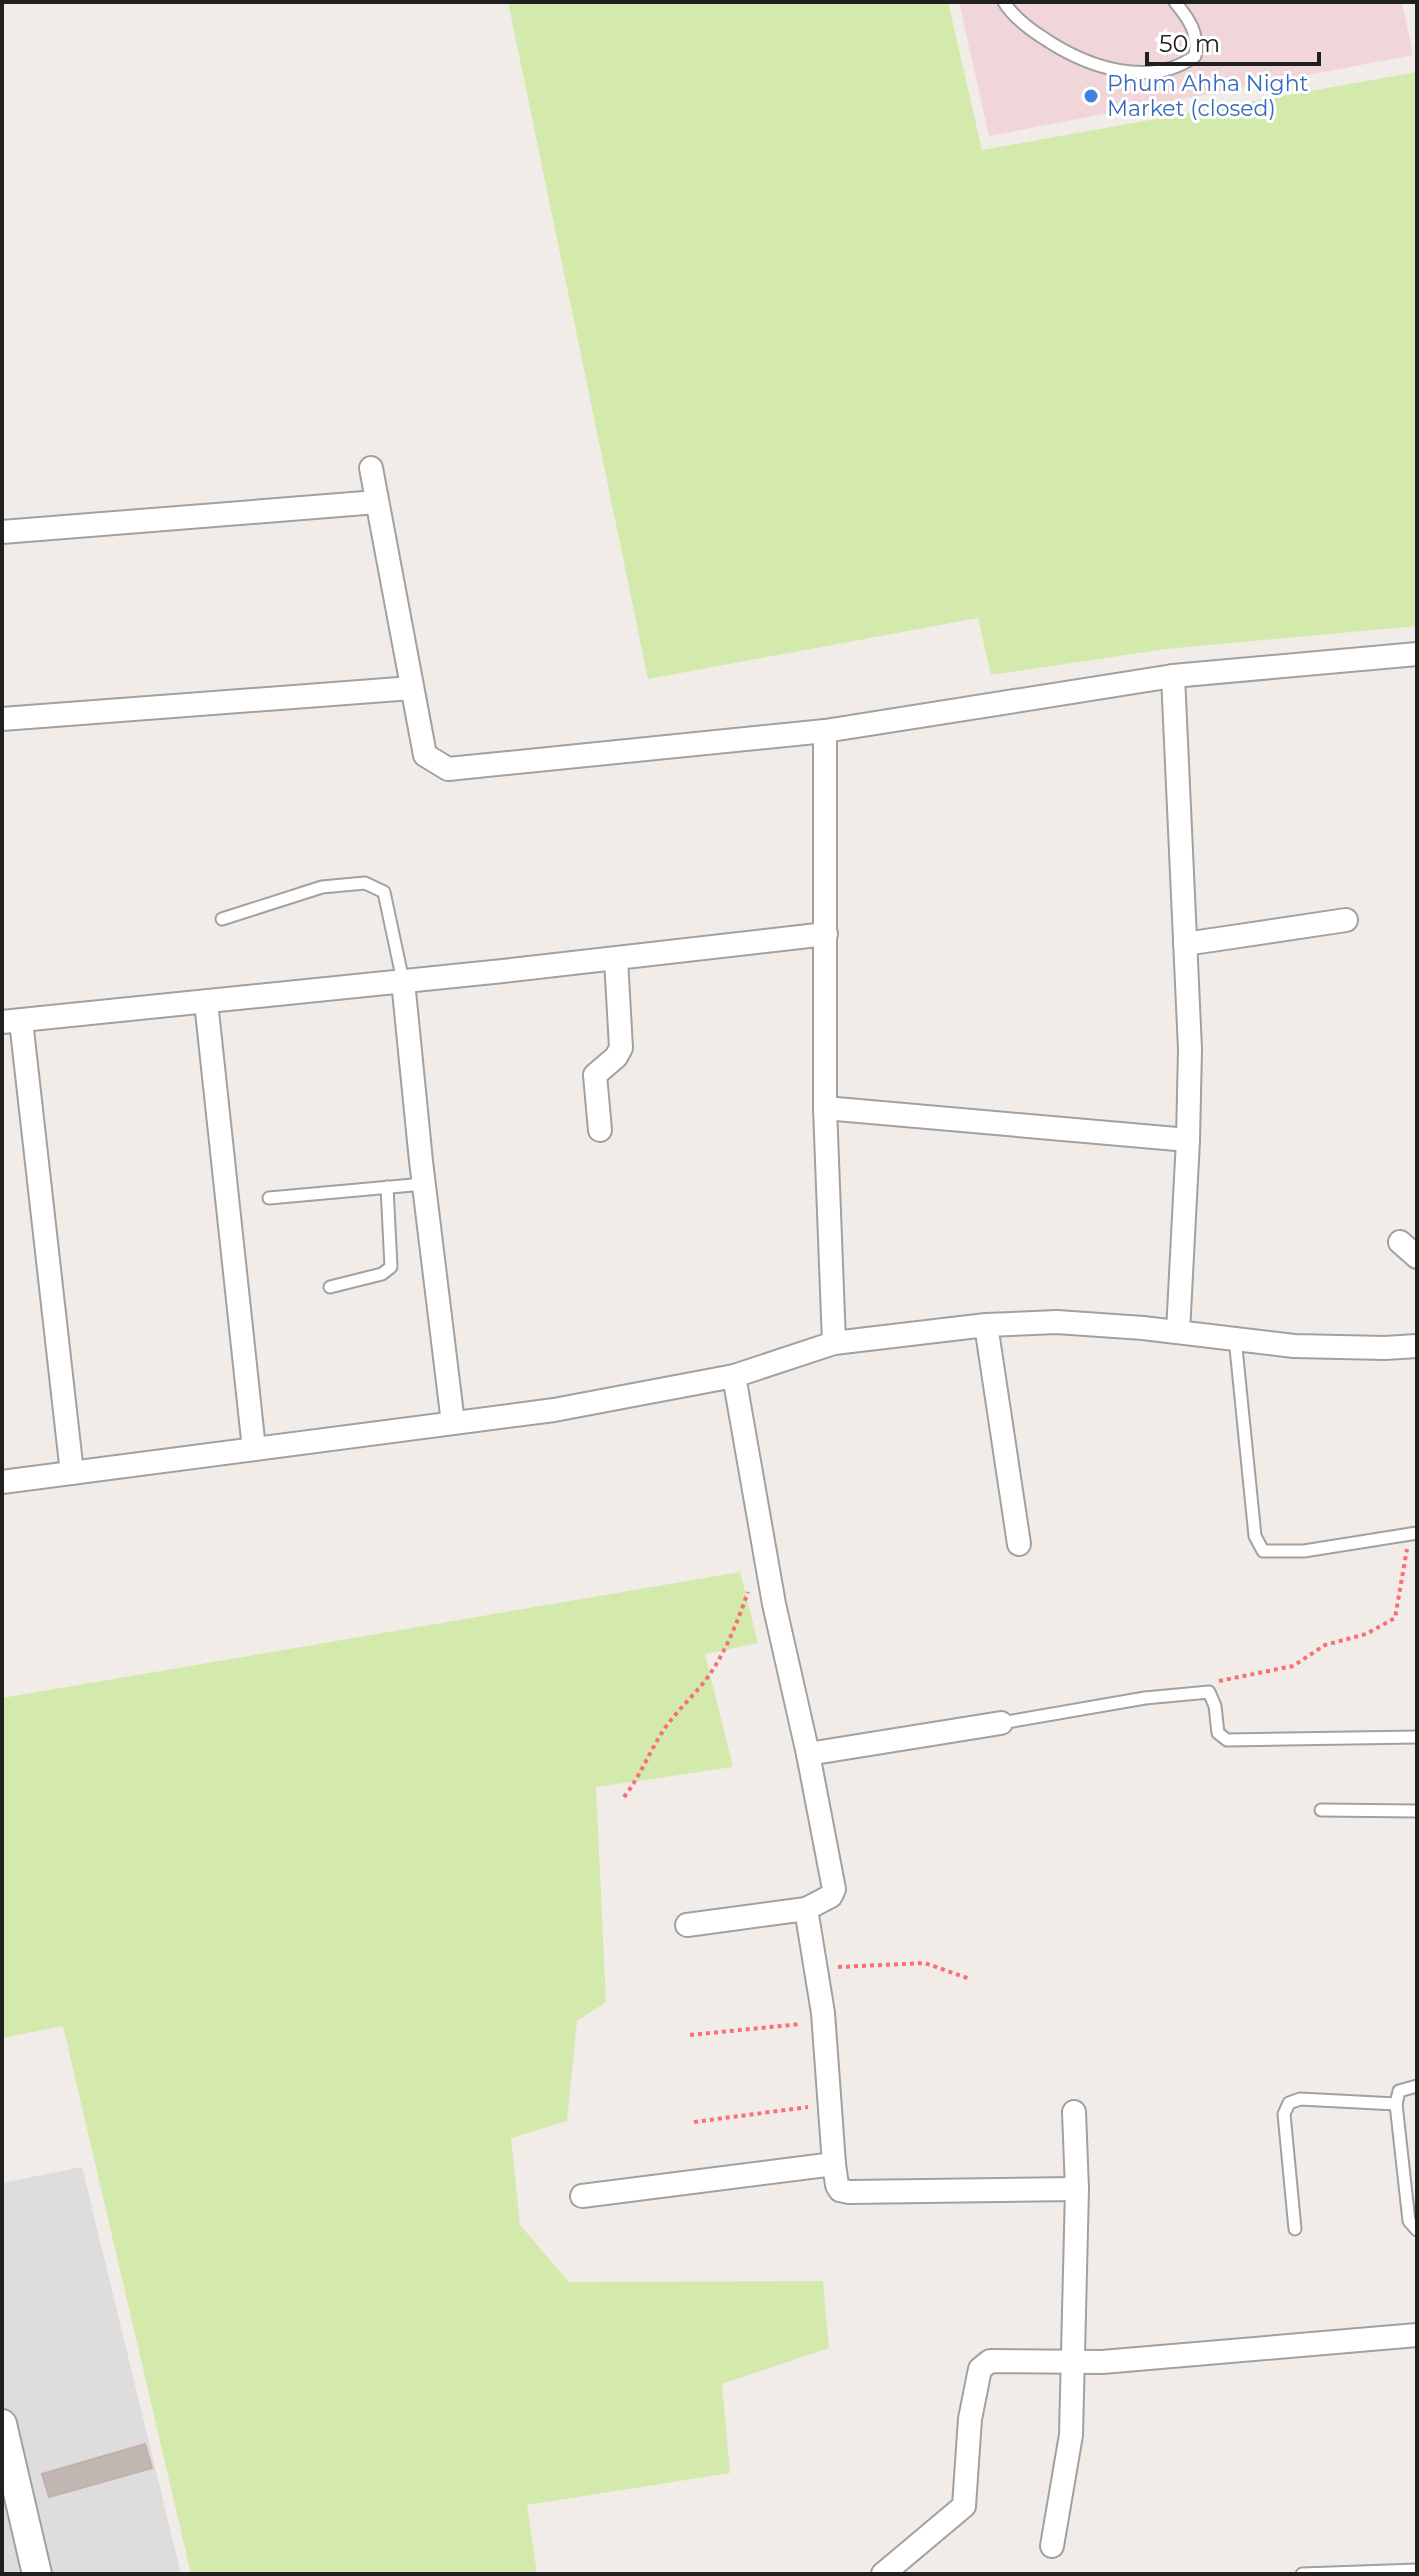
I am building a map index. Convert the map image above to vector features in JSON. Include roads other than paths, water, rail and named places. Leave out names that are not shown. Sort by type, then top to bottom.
[{"type":"street","points":[[371,468],[425,755],[448,769],[825,731],[1173,676],[1417,654]]},
{"type":"street","points":[[2,532],[377,502]]},
{"type":"street","points":[[1173,676],[1190,1049],[1178,1332]]},
{"type":"street","points":[[2,719],[412,688]]},
{"type":"street","points":[[825,731],[825,1108],[834,1343]]},
{"type":"street","points":[[1185,944],[1346,920]]},
{"type":"street","points":[[72,1473],[12,1022],[826,934]]},
{"type":"street","points":[[600,1130],[595,1075],[616,1057],[621,1048],[616,959]]},
{"type":"street","points":[[403,981],[453,1423]]},
{"type":"street","points":[[206,1002],[254,1449]]},
{"type":"street","points":[[825,1108],[1188,1140]]},
{"type":"street","points":[[2,1482],[554,1410],[734,1376],[834,1343],[986,1325],[1057,1322],[1294,1346],[1417,1346]]},
{"type":"street","points":[[986,1325],[1019,1544]]},
{"type":"street","points":[[687,1925],[806,1909],[831,1896],[834,1889],[764,1548],[734,1376]]},
{"type":"street","points":[[808,1754],[1001,1723]]},
{"type":"street","points":[[806,1909],[823,2022],[834,2164],[840,2190],[1077,2189]]},
{"type":"street","points":[[1052,2546],[1071,2435],[1077,2189],[1074,2112]]},
{"type":"street","points":[[582,2196],[834,2164]]},
{"type":"street","points":[[883,2574],[964,2506],[970,2419],[980,2369],[985,2363],[997,2360],[1102,2362],[1417,2335]]},
{"type":"street","points":[[2,2424],[37,2574]]},
{"type":"lane","points":[[1004,2],[1025,26],[1069,55],[1115,70],[1143,72],[1169,69],[1195,56],[1197,44],[1193,27],[1175,2]]},
{"type":"lane","points":[[222,919],[322,887],[365,883],[384,892],[403,981]]},
{"type":"lane","points":[[269,1198],[424,1184]]},
{"type":"lane","points":[[330,1287],[382,1274],[391,1267],[387,1187]]},
{"type":"lane","points":[[1235,1338],[1255,1536],[1263,1551],[1304,1551],[1413,1534]]},
{"type":"lane","points":[[1001,1723],[1145,1698],[1209,1692],[1215,1706],[1218,1733],[1227,1740],[1417,1737]]},
{"type":"lane","points":[[1321,1810],[1417,1811]]},
{"type":"lane","points":[[1417,2086],[1399,2091],[1396,2104],[1409,2221],[1417,2230]]},
{"type":"lane","points":[[1295,2229],[1284,2114],[1289,2103],[1300,2099],[1396,2104]]},
{"type":"lane","points":[[1302,2574],[1417,2570]]},
{"type":"place","name":"Phum Ahha Night Market (closed)","points":[[1091,96]]}]
